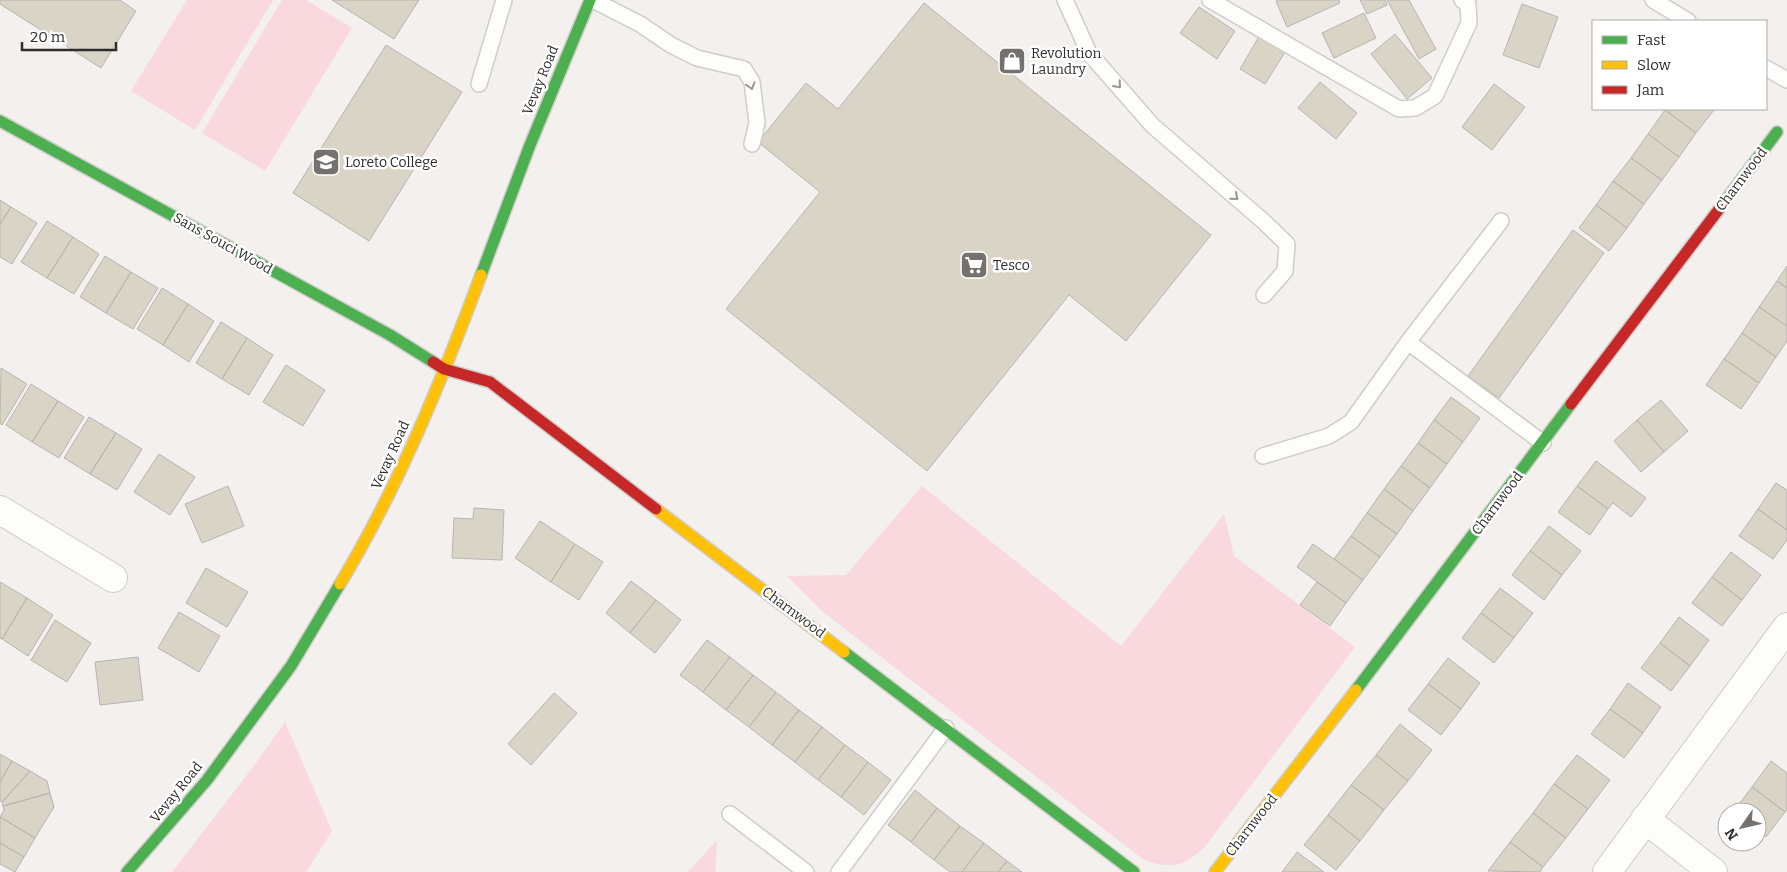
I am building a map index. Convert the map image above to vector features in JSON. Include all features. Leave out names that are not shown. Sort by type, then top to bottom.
[{"type":"street","name":"Vevay Road","points":[[127,872],[206,780],[291,666],[367,540],[390,494],[461,330],[530,145],[591,0]]},
{"type":"street","name":"Sans Souci Wood","points":[[0,121],[390,335],[444,369]]},
{"type":"street","name":"Charnwood","points":[[1215,872],[1368,674],[1782,127]]},
{"type":"street","name":"Charnwood","points":[[444,369],[490,382],[1134,872]]},
{"type":"street","points":[[0,510],[113,578]]},
{"type":"street","points":[[1607,872],[1787,627]]},
{"type":"street","points":[[1645,819],[1713,872]]},
{"type":"lane","points":[[479,84],[504,0]]},
{"type":"lane","points":[[591,0],[640,24],[671,45],[697,58],[744,69],[752,82],[757,123],[752,144]]},
{"type":"lane","points":[[1065,0],[1089,53],[1153,126],[1287,244],[1285,270],[1264,296]]},
{"type":"lane","points":[[1210,0],[1399,109],[1415,108],[1435,96],[1469,23],[1468,4],[1462,0]]},
{"type":"lane","points":[[1653,0],[1686,20]]},
{"type":"lane","points":[[1767,69],[1787,80]]},
{"type":"lane","points":[[1263,456],[1329,436],[1351,422],[1408,342],[1501,221]]},
{"type":"lane","points":[[1408,342],[1543,442]]},
{"type":"lane","points":[[839,872],[946,728]]},
{"type":"lane","points":[[730,814],[806,872]]},
{"type":"shaded area","points":[[187,0],[273,0],[195,130],[131,91]]},
{"type":"shaded area","points":[[282,0],[306,0],[352,28],[265,171],[202,133]]},
{"type":"shaded area","points":[[922,486],[1121,646],[1224,514],[1234,556],[1355,647],[1204,848],[1189,859],[1176,865],[1162,865],[1144,860],[823,612],[787,576],[846,575]]},
{"type":"shaded area","points":[[285,722],[332,831],[306,872],[172,872],[253,767]]},
{"type":"shaded area","points":[[717,840],[715,872],[688,872]]},
{"type":"building","points":[[0,0],[120,0],[136,11],[101,68],[0,4]]},
{"type":"building","points":[[332,0],[419,0],[394,39]]},
{"type":"building","points":[[1339,0],[1340,3],[1287,27],[1276,1]]},
{"type":"building","points":[[1360,0],[1385,0],[1387,5],[1367,14]]},
{"type":"building","points":[[1387,0],[1409,0],[1436,49],[1419,59]]},
{"type":"building","name":"Tesco","points":[[924,3],[1211,235],[1126,341],[1069,295],[927,471],[726,309],[820,192],[758,142],[806,83],[838,109]]},
{"type":"building","points":[[1522,4],[1558,17],[1539,68],[1503,55]]},
{"type":"building","points":[[1199,7],[1235,31],[1217,59],[1180,33]]},
{"type":"building","points":[[1364,13],[1376,38],[1334,58],[1322,33]]},
{"type":"building","points":[[1261,33],[1287,49],[1265,84],[1240,69]]},
{"type":"building","points":[[1395,34],[1432,78],[1407,99],[1371,54]]},
{"type":"building","points":[[386,45],[462,92],[369,241],[293,193]]},
{"type":"building","points":[[1320,82],[1357,113],[1336,139],[1298,108]]},
{"type":"building","points":[[1494,84],[1525,107],[1492,150],[1462,127]]},
{"type":"building","points":[[1665,110],[1714,110],[1696,133]]},
{"type":"building","points":[[1665,110],[1696,133],[1679,157],[1648,134]]},
{"type":"building","points":[[1648,134],[1679,157],[1662,180],[1631,158]]},
{"type":"building","points":[[1631,158],[1662,180],[1644,204],[1613,181]]},
{"type":"building","points":[[1613,181],[1644,204],[1627,228],[1596,205]]},
{"type":"building","points":[[0,200],[11,207],[0,224]]},
{"type":"building","points":[[1596,205],[1627,228],[1609,251],[1579,228]]},
{"type":"building","points":[[11,207],[37,223],[12,264],[0,257],[0,224]]},
{"type":"building","points":[[47,221],[73,237],[47,278],[21,262]]},
{"type":"building","points":[[1573,230],[1604,253],[1499,398],[1468,376]]},
{"type":"building","points":[[73,237],[99,254],[74,294],[47,278]]},
{"type":"building","points":[[105,256],[131,272],[106,313],[80,297]]},
{"type":"building","points":[[1787,266],[1787,288],[1777,281]]},
{"type":"building","points":[[131,272],[158,288],[133,329],[106,313]]},
{"type":"building","points":[[1777,281],[1787,288],[1787,326],[1759,307]]},
{"type":"building","points":[[162,288],[188,304],[163,345],[137,329]]},
{"type":"building","points":[[188,304],[214,321],[189,362],[163,345]]},
{"type":"building","points":[[1759,307],[1787,326],[1787,341],[1776,357],[1742,333]]},
{"type":"building","points":[[221,322],[247,338],[222,379],[196,363]]},
{"type":"building","points":[[1742,333],[1776,357],[1759,383],[1724,359]]},
{"type":"building","points":[[247,338],[273,355],[249,395],[222,379]]},
{"type":"building","points":[[1724,359],[1759,383],[1741,409],[1706,385]]},
{"type":"building","points":[[286,365],[325,390],[303,426],[263,402]]},
{"type":"building","points":[[1,368],[27,384],[2,425],[0,423]]},
{"type":"building","points":[[31,384],[58,401],[32,442],[6,425]]},
{"type":"building","points":[[1451,397],[1480,418],[1463,442],[1434,420]]},
{"type":"building","points":[[1661,400],[1688,431],[1664,452],[1637,420]]},
{"type":"building","points":[[58,401],[84,417],[59,458],[32,442]]},
{"type":"building","points":[[89,417],[116,433],[90,474],[64,458]]},
{"type":"building","points":[[1434,420],[1463,442],[1447,464],[1418,443]]},
{"type":"building","points":[[1637,420],[1664,452],[1641,472],[1614,441]]},
{"type":"building","points":[[116,433],[142,449],[117,490],[90,474]]},
{"type":"building","points":[[1418,443],[1447,464],[1430,488],[1401,466]]},
{"type":"building","points":[[159,454],[195,477],[170,515],[134,492]]},
{"type":"building","points":[[1596,461],[1646,498],[1631,517],[1613,503],[1608,509],[1577,486]]},
{"type":"building","points":[[1401,466],[1430,488],[1413,511],[1384,489]]},
{"type":"building","points":[[1776,483],[1787,490],[1787,530],[1758,509]]},
{"type":"building","points":[[228,486],[244,526],[202,543],[185,504]]},
{"type":"building","points":[[1577,486],[1608,509],[1590,535],[1558,512]]},
{"type":"building","points":[[1384,489],[1413,511],[1397,534],[1367,513]]},
{"type":"building","points":[[474,508],[504,510],[502,560],[452,558],[454,518],[473,519]]},
{"type":"building","points":[[1758,509],[1787,530],[1787,540],[1773,559],[1739,536]]},
{"type":"building","points":[[1367,513],[1397,534],[1380,557],[1351,536]]},
{"type":"building","points":[[540,521],[575,544],[551,582],[515,558]]},
{"type":"building","points":[[1549,526],[1581,551],[1562,575],[1530,551]]},
{"type":"building","points":[[1351,536],[1380,557],[1363,580],[1334,559]]},
{"type":"building","points":[[575,544],[603,562],[579,600],[551,582]]},
{"type":"building","points":[[1313,544],[1363,580],[1346,603],[1297,567]]},
{"type":"building","points":[[1530,551],[1562,575],[1544,600],[1512,575]]},
{"type":"building","points":[[1731,552],[1761,575],[1742,600],[1712,577]]},
{"type":"building","points":[[206,568],[248,592],[227,627],[186,603]]},
{"type":"building","points":[[1712,577],[1742,600],[1722,626],[1692,603]]},
{"type":"building","points":[[631,581],[656,600],[630,633],[606,613]]},
{"type":"building","points":[[0,582],[27,598],[2,639],[0,638]]},
{"type":"building","points":[[1317,582],[1346,603],[1330,626],[1300,605]]},
{"type":"building","points":[[1500,588],[1533,613],[1514,638],[1481,613]]},
{"type":"building","points":[[27,598],[53,615],[28,656],[2,639]]},
{"type":"building","points":[[656,600],[681,620],[655,653],[630,633]]},
{"type":"building","points":[[179,612],[220,636],[199,672],[158,648]]},
{"type":"building","points":[[1481,613],[1514,638],[1494,663],[1462,638]]},
{"type":"building","points":[[1679,617],[1709,640],[1690,666],[1660,643]]},
{"type":"building","points":[[55,620],[91,643],[67,682],[31,660]]},
{"type":"building","points":[[707,640],[730,657],[703,692],[680,675]]},
{"type":"building","points":[[1660,643],[1690,666],[1671,691],[1641,668]]},
{"type":"building","points":[[138,657],[143,700],[100,705],[95,662]]},
{"type":"building","points":[[730,657],[753,675],[726,710],[703,692]]},
{"type":"building","points":[[1448,658],[1480,683],[1461,709],[1428,684]]},
{"type":"building","points":[[753,675],[776,692],[749,727],[726,710]]},
{"type":"building","points":[[1628,683],[1661,707],[1643,733],[1610,709]]},
{"type":"building","points":[[1428,684],[1461,709],[1441,735],[1408,710]]},
{"type":"building","points":[[776,692],[799,710],[772,745],[749,727]]},
{"type":"building","points":[[554,693],[577,713],[531,765],[508,744]]},
{"type":"building","points":[[1610,709],[1643,733],[1624,758],[1591,734]]},
{"type":"building","points":[[799,710],[822,727],[795,762],[772,745]]},
{"type":"building","points":[[1400,724],[1432,750],[1408,781],[1376,755]]},
{"type":"building","points":[[822,727],[845,745],[818,780],[795,762]]},
{"type":"building","points":[[845,745],[868,762],[841,797],[818,780]]},
{"type":"building","points":[[0,754],[12,761],[0,782]]},
{"type":"building","points":[[1376,755],[1408,781],[1384,810],[1351,785]]},
{"type":"building","points":[[1577,755],[1610,780],[1588,809],[1554,784]]},
{"type":"building","points":[[12,761],[30,771],[2,802],[0,801],[0,782]]},
{"type":"building","points":[[1771,761],[1787,773],[1787,810],[1785,812],[1752,787]]},
{"type":"building","points":[[868,762],[891,780],[864,815],[841,797]]},
{"type":"building","points":[[30,771],[47,781],[50,793],[3,806],[2,802]]},
{"type":"building","points":[[1554,784],[1588,809],[1566,838],[1533,813]]},
{"type":"building","points":[[1351,785],[1384,810],[1360,841],[1328,815]]},
{"type":"building","points":[[1752,787],[1785,812],[1767,836],[1767,802],[1741,802]]},
{"type":"building","points":[[915,790],[937,808],[911,842],[888,825]]},
{"type":"building","points":[[50,793],[54,807],[35,838],[0,817],[4,810],[3,806]]},
{"type":"building","points":[[937,808],[960,826],[934,860],[911,842]]},
{"type":"building","points":[[1533,813],[1566,838],[1543,867],[1510,842]]},
{"type":"building","points":[[1328,815],[1360,841],[1336,870],[1304,845]]},
{"type":"building","points":[[0,817],[35,838],[24,857],[0,843]]},
{"type":"building","points":[[960,826],[984,843],[962,872],[950,872],[934,860]]},
{"type":"building","points":[[1510,842],[1543,867],[1540,872],[1488,871]]},
{"type":"building","points":[[0,843],[24,857],[15,872],[0,864]]},
{"type":"building","points":[[984,843],[1007,861],[998,872],[962,872]]},
{"type":"building","points":[[1297,852],[1324,872],[1282,872]]},
{"type":"building","points":[[1007,861],[1022,872],[998,872]]},
{"type":"traffic: fast","points":[[481,275],[530,145],[590,0]]},
{"type":"traffic: fast","points":[[0,121],[390,335],[433,362]]},
{"type":"traffic: fast","points":[[1726,200],[1777,132]]},
{"type":"traffic: fast","points":[[1356,690],[1571,404]]},
{"type":"traffic: fast","points":[[127,872],[207,780],[291,666],[340,584]]},
{"type":"traffic: fast","points":[[844,652],[1134,872]]},
{"type":"traffic: slow","points":[[340,584],[381,510],[418,433],[481,275]]},
{"type":"traffic: slow","points":[[656,509],[844,652]]},
{"type":"traffic: slow","points":[[1215,872],[1356,690]]},
{"type":"traffic: jam","points":[[1571,404],[1726,200]]},
{"type":"traffic: jam","points":[[433,362],[444,369],[490,382],[656,509]]},
{"type":"place","name":"Revolution Laundry","points":[[1012,61]]},
{"type":"place","name":"Loreto College","points":[[326,162]]},
{"type":"place","name":"Tesco","points":[[974,265]]}]
